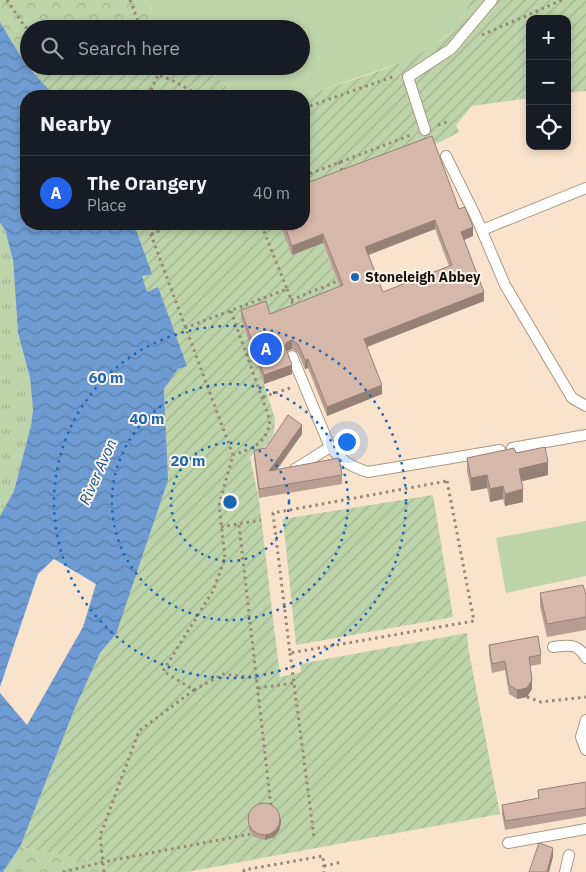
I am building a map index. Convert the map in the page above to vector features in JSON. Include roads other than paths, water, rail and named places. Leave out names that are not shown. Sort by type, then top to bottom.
[{"type":"lane","points":[[425,130],[408,77],[451,49],[492,0]]},
{"type":"lane","points":[[446,156],[482,230],[505,285],[572,398],[586,406]]},
{"type":"lane","points":[[482,230],[586,188]]},
{"type":"lane","points":[[292,356],[330,447],[340,459],[355,468],[368,472],[500,450]]},
{"type":"lane","points":[[512,448],[586,435]]},
{"type":"lane","points":[[295,469],[330,447]]},
{"type":"lane","points":[[553,647],[570,644],[578,646],[586,658]]},
{"type":"lane","points":[[586,720],[581,737],[586,750]]},
{"type":"lane","points":[[508,843],[586,829]]},
{"type":"lane","points":[[564,872],[569,856]]},
{"type":"water","name":"River Avon","points":[[0,22],[20,55],[20,75],[35,75],[49,90],[20,90],[20,230],[136,230],[152,274],[142,276],[147,292],[158,287],[187,366],[178,369],[164,389],[168,480],[116,634],[100,653],[75,708],[20,847],[3,872],[0,872],[0,693],[27,725],[83,627],[96,584],[54,559],[38,574],[0,687],[0,516],[14,491],[31,425],[33,409],[30,378],[18,333],[13,260],[5,230],[0,223]]},
{"type":"place","name":"Stoneleigh Abbey","points":[[355,277]]},
{"type":"place","name":"The Orangery","points":[[266,349]]}]
